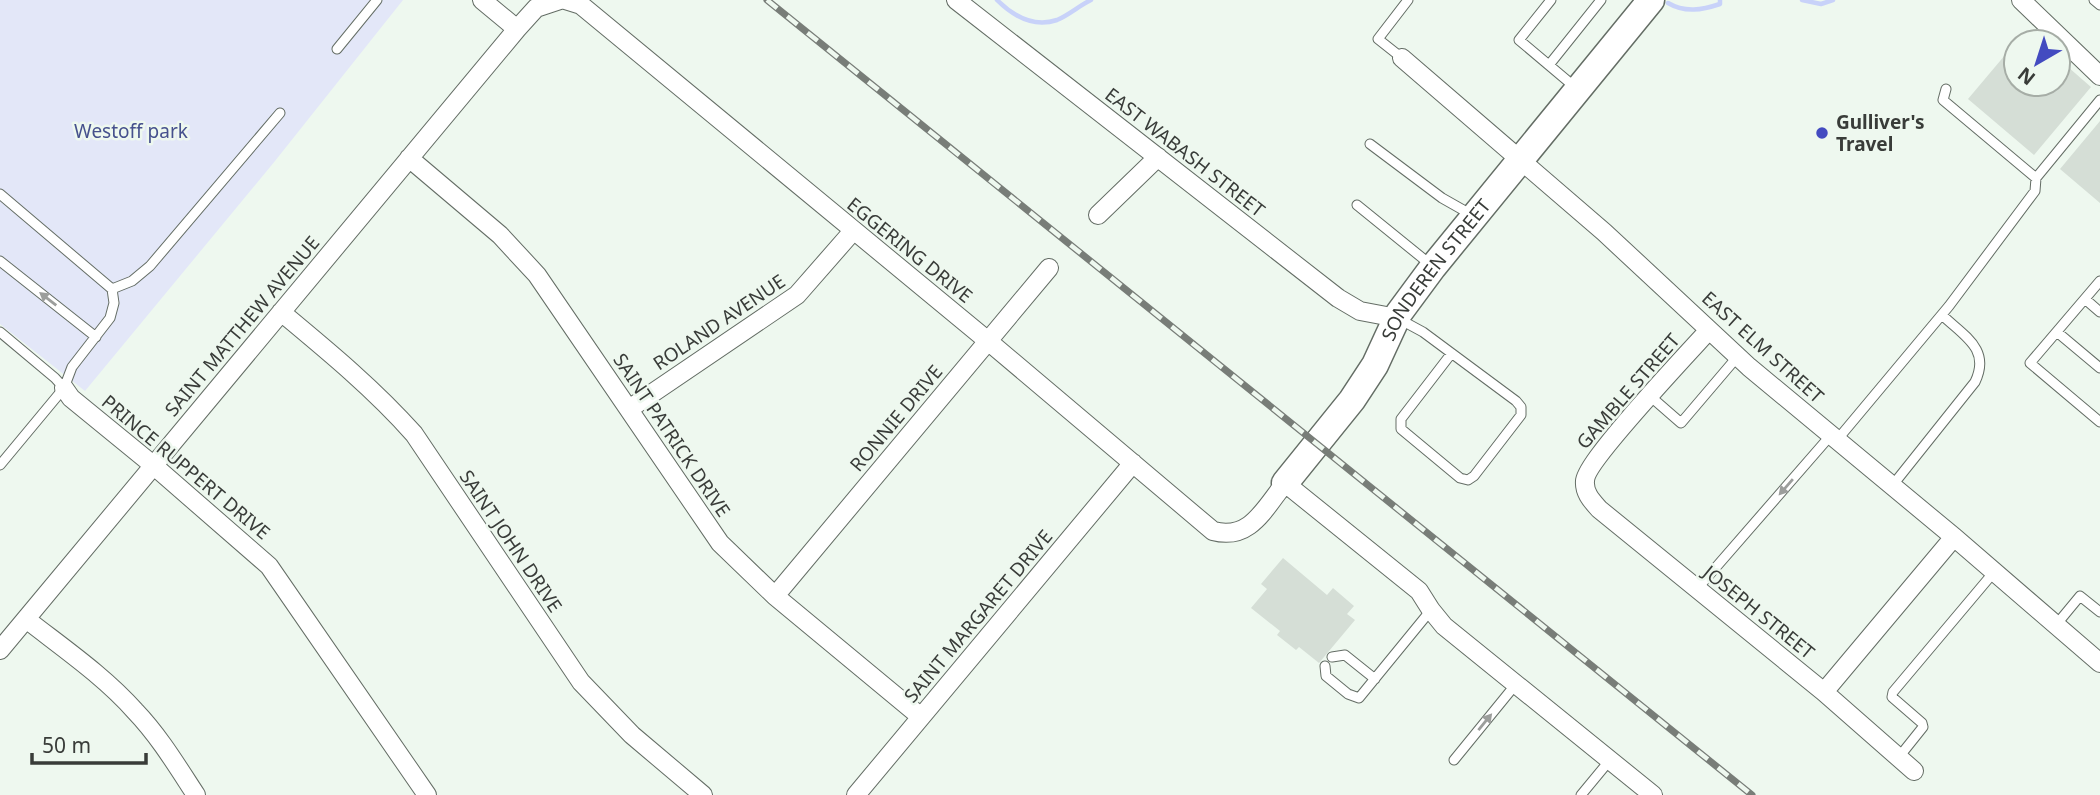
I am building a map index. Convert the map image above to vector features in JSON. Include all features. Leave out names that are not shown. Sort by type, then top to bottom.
[{"type":"street","points":[[482,0],[516,29]]},
{"type":"street","name":"EGGERING DRIVE","points":[[516,29],[536,8],[562,0],[580,5],[988,341],[1213,531],[1226,534]]},
{"type":"street","name":"EAST WABASH STREET","points":[[956,0],[1338,298],[1360,311],[1397,318]]},
{"type":"street","name":"SONDEREN STREET","points":[[1226,534],[1240,533],[1250,526],[1352,400],[1375,365],[1397,318],[1433,267],[1651,0]]},
{"type":"street","points":[[2021,0],[2100,76]]},
{"type":"street","name":"SAINT MATTHEW AVENUE","points":[[0,650],[516,29]]},
{"type":"street","name":"EAST ELM STREET","points":[[1402,58],[1614,240],[1738,356],[2099,660]]},
{"type":"street","points":[[1098,215],[1158,156]]},
{"type":"street","name":"SAINT PATRICK DRIVE","points":[[409,158],[500,236],[537,275],[720,543],[775,596],[921,717]]},
{"type":"street","name":"ROLAND AVENUE","points":[[629,409],[797,295],[853,231]]},
{"type":"street","name":"RONNIE DRIVE","points":[[775,596],[1049,268]]},
{"type":"street","name":"SAINT JOHN DRIVE","points":[[281,312],[387,403],[414,434],[581,682],[632,735],[703,795]]},
{"type":"street","name":"GAMBLE STREET","points":[[1584,482],[1590,467],[1709,330]]},
{"type":"street","name":"PRINCE RUPPERT DRIVE","points":[[64,388],[71,398],[269,566],[427,795]]},
{"type":"street","name":"SAINT MARGARET DRIVE","points":[[856,795],[1133,463]]},
{"type":"street","name":"JOSEPH STREET","points":[[1584,482],[1587,494],[1599,509],[1824,692],[1914,771]]},
{"type":"street","points":[[1285,483],[1419,591],[1444,626],[1653,795]]},
{"type":"street","points":[[1824,692],[1954,537]]},
{"type":"street","points":[[26,619],[134,709],[152,730],[196,795]]},
{"type":"lane","points":[[337,49],[377,0]]},
{"type":"lane","points":[[1402,58],[1378,38],[1407,0]]},
{"type":"lane","points":[[1551,0],[1519,40],[1577,89]]},
{"type":"lane","points":[[1549,65],[1601,0]]},
{"type":"lane","points":[[2094,0],[2100,5]]},
{"type":"lane","points":[[1946,89],[1943,100],[2036,178]]},
{"type":"lane","points":[[1697,589],[1941,316],[2035,191],[2036,178],[2100,100]]},
{"type":"lane","points":[[112,289],[132,281],[150,266],[280,113]]},
{"type":"lane","points":[[1370,144],[1442,198],[1474,215]]},
{"type":"lane","points":[[0,194],[112,289],[114,303],[110,318],[72,367],[64,388],[2,458]]},
{"type":"lane","points":[[1357,205],[1433,267]]},
{"type":"lane","points":[[0,261],[96,337]]},
{"type":"lane","points":[[2100,281],[2030,363],[2100,422]]},
{"type":"lane","points":[[2085,299],[2100,312]]},
{"type":"lane","points":[[1892,486],[1975,382],[1981,368],[1977,349],[1941,316]]},
{"type":"lane","points":[[1397,318],[1423,332],[1521,407],[1521,415],[1474,476],[1468,480],[1460,478],[1401,429],[1399,424],[1451,354]]},
{"type":"lane","points":[[0,332],[55,377],[64,388]]},
{"type":"lane","points":[[2057,332],[2100,368]]},
{"type":"lane","points":[[1650,396],[1681,423],[1738,356]]},
{"type":"lane","points":[[1899,757],[1923,727],[1922,723],[1892,697],[1893,692],[1994,572]]},
{"type":"lane","points":[[2056,625],[2080,596],[2100,612]]},
{"type":"lane","points":[[1325,666],[1326,676],[1348,694],[1359,698],[1431,610]]},
{"type":"lane","points":[[1332,657],[1345,655],[1374,679]]},
{"type":"lane","points":[[1454,760],[1516,684]]},
{"type":"lane","points":[[1581,795],[1610,760]]},
{"type":"green space","name":"Westoff park","points":[[0,0],[403,0],[275,161],[85,391],[0,324]]},
{"type":"building","points":[[2002,59],[2002,98],[2072,98],[2072,70],[2091,87],[2034,155],[1968,99]]},
{"type":"building","points":[[2100,121],[2100,203],[2060,169]]},
{"type":"building","points":[[1283,558],[1327,595],[1333,588],[1354,606],[1347,614],[1355,620],[1319,663],[1299,647],[1296,650],[1277,635],[1280,631],[1251,608],[1267,589],[1261,584]]},
{"type":"waterway","points":[[997,0],[1024,19],[1040,22],[1057,20],[1091,0]]},
{"type":"waterway","points":[[1668,3],[1694,9],[1720,4],[1720,0]]},
{"type":"waterway","points":[[1802,0],[1821,4],[1833,0]]},
{"type":"railway","points":[[767,0],[1752,795]]},
{"type":"place","name":"Gulliver's Travel","points":[[1822,133]]}]
